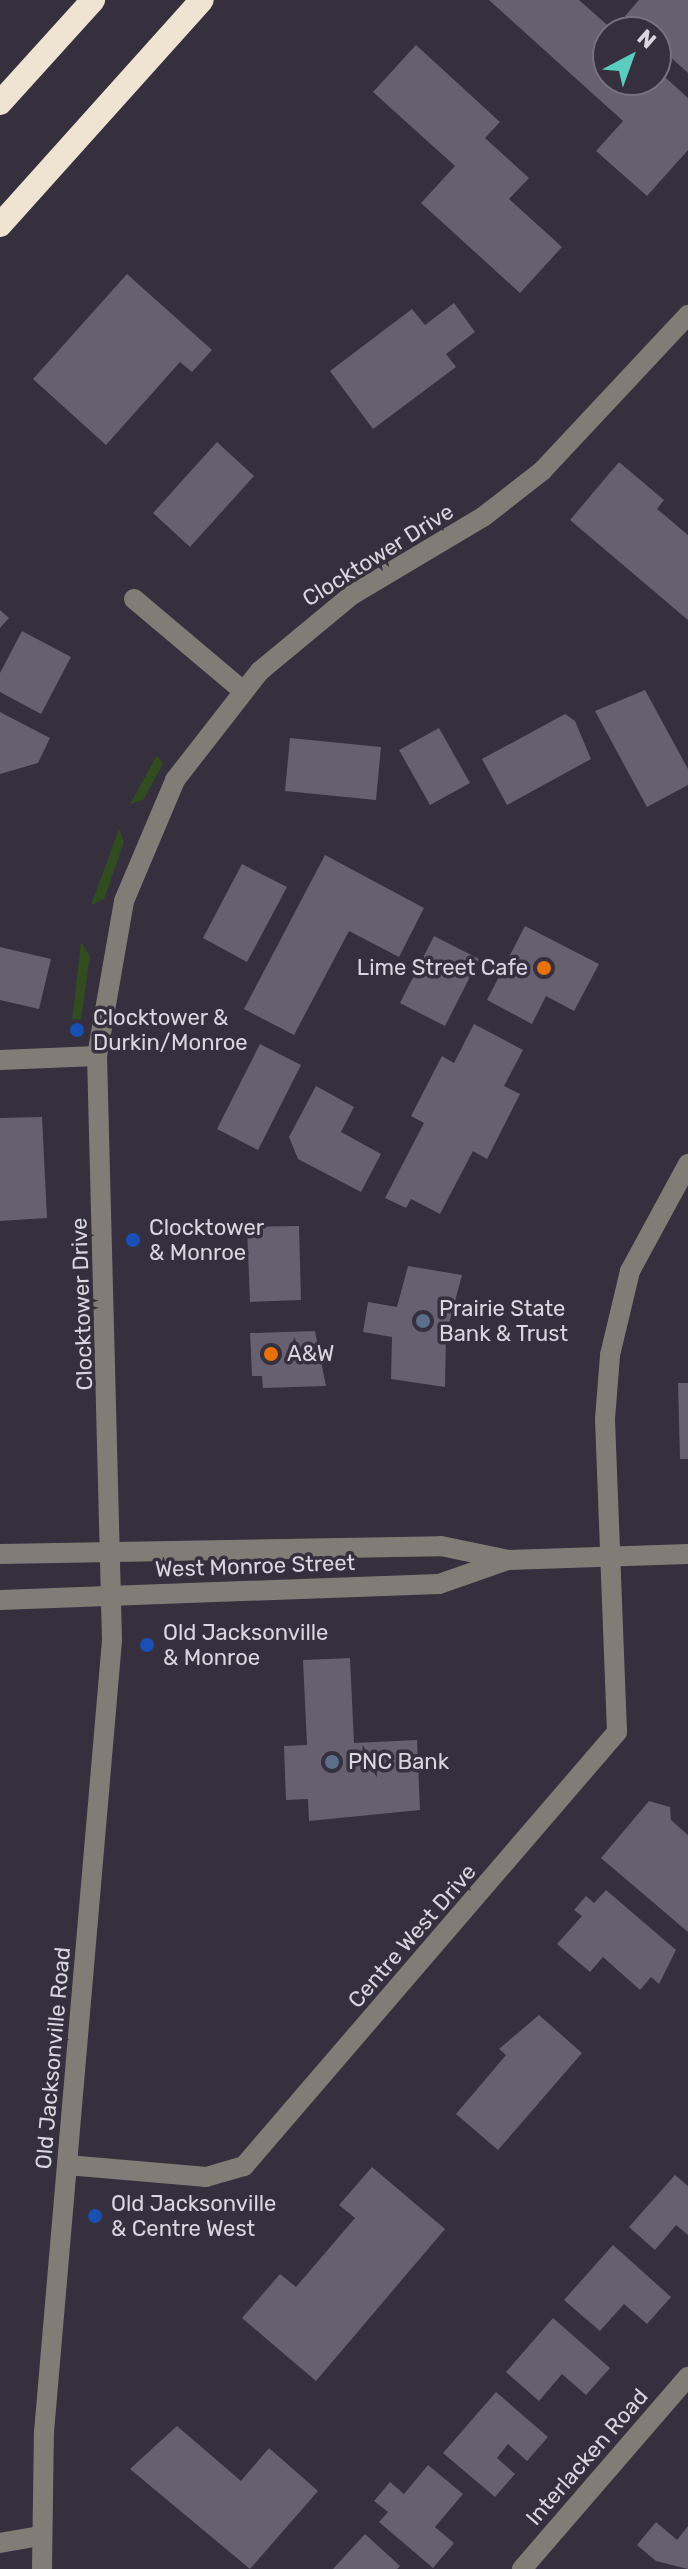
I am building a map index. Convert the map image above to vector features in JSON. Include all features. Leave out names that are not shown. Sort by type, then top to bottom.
[{"type":"highway","points":[[0,103],[93,0]]},
{"type":"highway","points":[[0,225],[202,0]]},
{"type":"street","name":"Clocktower Drive","points":[[114,1550],[97,1056],[112,947],[141,851],[183,769],[242,690],[311,625],[483,517],[542,471],[688,315]]},
{"type":"street","points":[[134,599],[242,690]]},
{"type":"street","points":[[0,1060],[97,1056]]},
{"type":"street","name":"Centre West Drive","points":[[67,2165],[225,2175],[264,2146],[617,1732],[605,1419],[617,1316],[649,1229],[688,1164]]},
{"type":"street","name":"West Monroe Street","points":[[0,1554],[441,1546],[508,1560],[688,1554]]},
{"type":"street","name":"Old Jacksonville Road","points":[[42,2569],[38,2536],[114,1596],[114,1550]]},
{"type":"street","name":"West Monroe Street","points":[[0,1600],[439,1584],[508,1560]]},
{"type":"street","name":"Interlacken Road","points":[[522,2569],[688,2377]]},
{"type":"street","points":[[0,2543],[38,2536]]},
{"type":"green space","points":[[157,755],[163,764],[143,800],[130,804]]},
{"type":"green space","points":[[119,829],[124,842],[104,899],[91,905]]},
{"type":"green space","points":[[81,942],[90,956],[80,1026],[70,1039]]},
{"type":"building","points":[[489,0],[579,0],[597,16],[592,16],[592,93]]},
{"type":"building","points":[[639,0],[688,0],[688,73],[672,58],[672,16],[625,16]]},
{"type":"building","points":[[416,45],[500,122],[485,138],[529,178],[509,199],[562,247],[520,293],[421,203],[455,166],[373,92]]},
{"type":"building","points":[[672,84],[688,98],[688,150],[647,196],[596,151],[623,121],[595,96],[672,96]]},
{"type":"building","points":[[127,274],[212,350],[192,372],[180,362],[106,445],[33,379]]},
{"type":"building","points":[[454,303],[475,332],[446,354],[456,367],[373,429],[330,371],[412,309],[425,325]]},
{"type":"building","points":[[217,442],[254,476],[190,547],[153,513]]},
{"type":"building","points":[[619,462],[664,500],[657,509],[688,535],[688,620],[570,520]]},
{"type":"building","points":[[0,610],[9,618],[0,628]]},
{"type":"building","points":[[22,631],[71,657],[41,714],[0,692],[0,673]]},
{"type":"building","points":[[645,690],[688,769],[688,785],[647,807],[595,711]]},
{"type":"building","points":[[0,712],[50,738],[38,763],[0,774]]},
{"type":"building","points":[[565,714],[575,721],[591,759],[507,805],[482,759]]},
{"type":"building","points":[[439,728],[470,783],[430,805],[399,750]]},
{"type":"building","points":[[290,738],[381,747],[376,800],[285,791]]},
{"type":"building","points":[[325,855],[424,908],[399,957],[349,931],[294,1035],[244,1009]]},
{"type":"building","points":[[242,864],[287,887],[247,962],[203,938]]},
{"type":"building","points":[[525,926],[599,964],[574,1011],[546,996],[532,1024],[487,1000]]},
{"type":"building","points":[[434,936],[479,959],[445,1026],[400,1003]]},
{"type":"building","points":[[0,947],[51,959],[39,1009],[0,1000]]},
{"type":"building","points":[[474,1024],[523,1050],[504,1086],[520,1094],[487,1159],[473,1151],[440,1214],[411,1199],[406,1208],[385,1198],[424,1123],[411,1116],[442,1056],[454,1063]]},
{"type":"building","points":[[260,1044],[301,1065],[258,1150],[217,1129]]},
{"type":"building","points":[[316,1086],[354,1107],[341,1132],[381,1154],[361,1192],[298,1159],[289,1137]]},
{"type":"building","points":[[42,1117],[47,1218],[0,1221],[0,1118]]},
{"type":"building","points":[[299,1226],[301,1300],[250,1302],[247,1227]]},
{"type":"building","points":[[408,1266],[462,1275],[446,1335],[445,1387],[391,1379],[392,1337],[363,1332],[368,1302],[397,1307]]},
{"type":"building","points":[[315,1331],[326,1386],[263,1388],[262,1376],[252,1376],[250,1333]]},
{"type":"building","points":[[678,1383],[688,1383],[688,1459],[680,1459]]},
{"type":"building","points":[[350,1658],[354,1743],[417,1740],[420,1810],[309,1821],[308,1799],[286,1800],[284,1746],[307,1745],[303,1660]]},
{"type":"building","points":[[649,1801],[670,1807],[671,1820],[688,1835],[688,1932],[601,1858]]},
{"type":"building","points":[[606,1890],[676,1950],[659,1984],[651,1977],[640,1990],[603,1957],[590,1972],[557,1944],[582,1916],[574,1910],[586,1896],[594,1903]]},
{"type":"building","points":[[539,2015],[582,2053],[498,2150],[456,2114],[506,2055],[499,2049]]},
{"type":"building","points":[[372,2167],[445,2229],[316,2381],[242,2318],[280,2274],[296,2287],[355,2218],[339,2205]]},
{"type":"building","points":[[675,2175],[688,2186],[688,2235],[676,2225],[655,2250],[629,2227]]},
{"type":"building","points":[[613,2245],[671,2297],[647,2324],[624,2304],[600,2331],[564,2300]]},
{"type":"building","points":[[553,2318],[610,2368],[586,2395],[562,2374],[539,2401],[506,2372]]},
{"type":"building","points":[[496,2392],[548,2437],[527,2461],[508,2444],[497,2458],[515,2474],[495,2497],[443,2453]]},
{"type":"building","points":[[177,2426],[241,2481],[269,2448],[318,2491],[250,2569],[130,2469]]},
{"type":"building","points":[[428,2465],[463,2494],[435,2527],[454,2543],[433,2568],[379,2522],[388,2512],[374,2501],[390,2482],[404,2494]]},
{"type":"building","points":[[656,2522],[677,2540],[688,2526],[688,2569],[656,2561],[637,2545]]},
{"type":"building","points":[[365,2534],[400,2566],[397,2569],[333,2569]]},
{"type":"place","name":"Lime Street Cafe","points":[[544,968]]},
{"type":"place","name":"Clocktower & Durkin/Monroe","points":[[77,1030]]},
{"type":"place","name":"Clocktower & Monroe","points":[[133,1240]]},
{"type":"place","name":"Prairie State Bank & Trust","points":[[423,1321]]},
{"type":"place","name":"A&W","points":[[271,1354]]},
{"type":"place","name":"Old Jacksonville & Monroe","points":[[147,1645]]},
{"type":"place","name":"PNC Bank","points":[[332,1762]]},
{"type":"place","name":"Old Jacksonville & Centre West","points":[[95,2216]]}]
